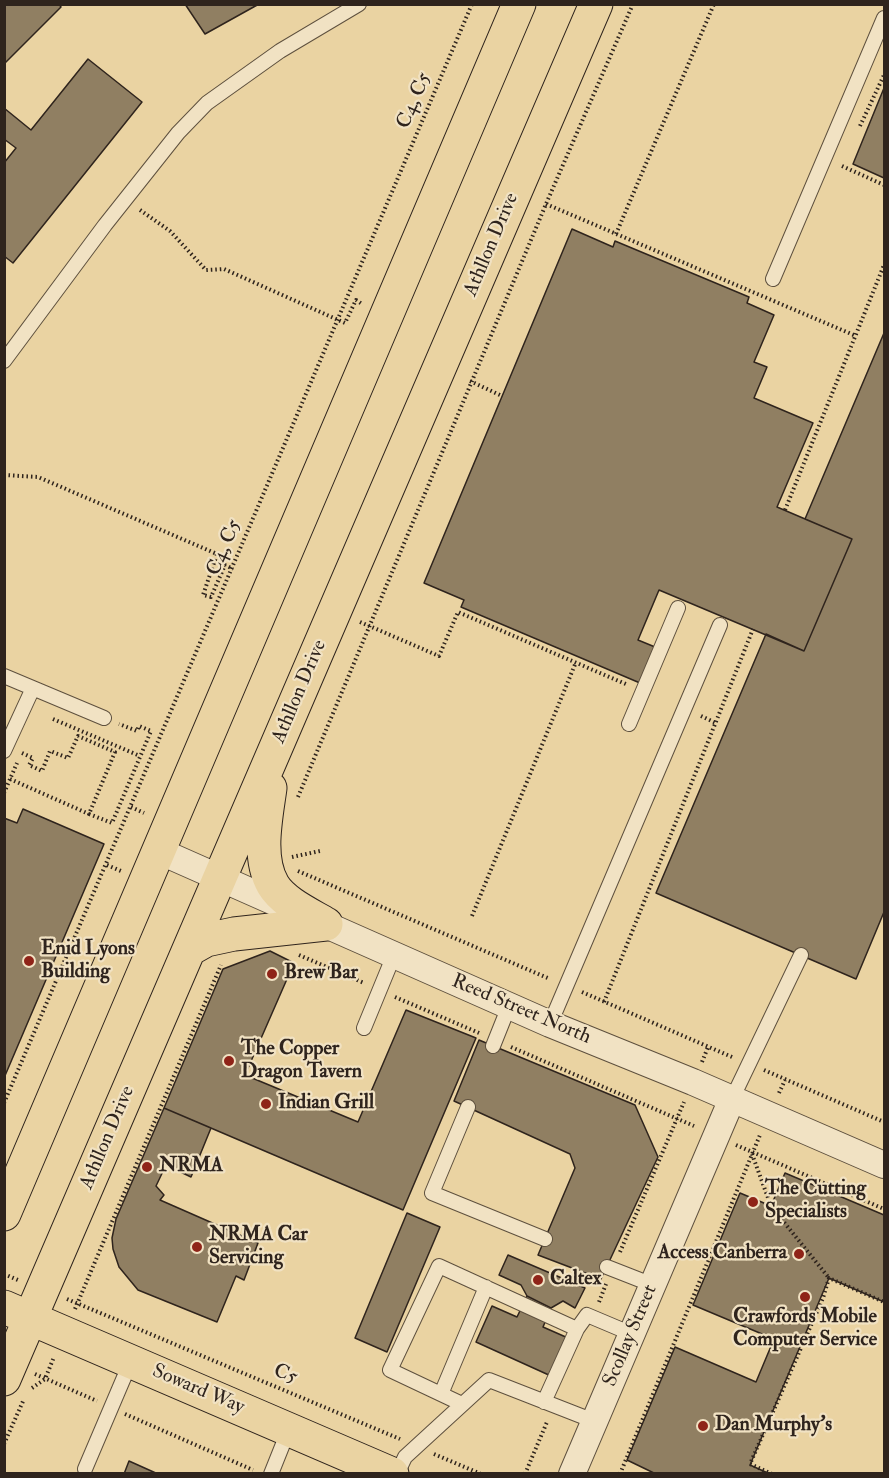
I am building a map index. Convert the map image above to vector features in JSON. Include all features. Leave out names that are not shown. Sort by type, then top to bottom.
[{"type":"main road","points":[[5,1212],[519,4]]},
{"type":"main road","name":"Athllon Drive","points":[[4,1379],[15,1324],[189,949],[596,4]]},
{"type":"main road","points":[[276,747],[265,821],[264,860],[273,885],[284,897],[326,924]]},
{"type":"main road","points":[[189,949],[206,940],[234,934],[326,924]]},
{"type":"main road","name":"Soward Way","points":[[15,1324],[121,1384],[276,1457],[335,1473]]},
{"type":"main road","name":"Soward Way","points":[[276,1457],[392,1473]]},
{"type":"street","name":"Reed Street North","points":[[159,851],[550,1024],[885,1165]]},
{"type":"street","name":"Scollay Street","points":[[572,1473],[732,1099]]},
{"type":"lane","points":[[4,361],[121,205],[178,133],[207,103],[280,51],[359,4]]},
{"type":"lane","points":[[773,279],[885,18]]},
{"type":"lane","points":[[629,724],[678,608]]},
{"type":"lane","points":[[550,1024],[720,625]]},
{"type":"lane","points":[[4,676],[104,718]]},
{"type":"lane","points":[[4,751],[33,688]]},
{"type":"lane","points":[[364,1028],[394,955]]},
{"type":"lane","points":[[732,1099],[801,955]]},
{"type":"lane","points":[[494,1043],[509,1006]]},
{"type":"lane","points":[[468,1107],[432,1193],[545,1239]]},
{"type":"lane","points":[[462,1404],[390,1370],[439,1266],[577,1329]]},
{"type":"lane","points":[[610,1268],[653,1285]]},
{"type":"lane","points":[[441,1394],[486,1287]]},
{"type":"lane","points":[[549,1404],[577,1329],[587,1315],[632,1334]]},
{"type":"lane","points":[[397,1473],[405,1457],[489,1380],[594,1421]]},
{"type":"lane","points":[[85,1469],[121,1384]]},
{"type":"path","name":"C4, C5","points":[[4,1103],[472,4]]},
{"type":"path","points":[[294,807],[546,204],[633,4]]},
{"type":"path","points":[[616,234],[714,4]]},
{"type":"path","points":[[856,136],[885,75]]},
{"type":"path","points":[[846,157],[841,167],[885,185]]},
{"type":"path","points":[[546,204],[856,336]]},
{"type":"path","points":[[121,205],[142,211],[170,231],[206,270],[224,269],[345,323],[356,300],[362,303],[359,311]]},
{"type":"path","points":[[785,510],[885,265]]},
{"type":"path","points":[[440,367],[502,396]]},
{"type":"path","points":[[4,475],[38,477],[217,554],[203,595],[211,597],[225,566],[233,569]]},
{"type":"path","points":[[350,618],[439,656],[458,612],[643,692]]},
{"type":"path","points":[[604,1002],[753,629]]},
{"type":"path","points":[[472,916],[576,662]]},
{"type":"path","points":[[684,709],[716,723]]},
{"type":"path","points":[[48,717],[140,756]]},
{"type":"path","points":[[10,779],[112,823],[151,731],[139,726],[137,731],[104,718]]},
{"type":"path","points":[[33,758],[30,765],[42,771],[50,751],[68,758],[78,736],[116,752],[89,814]]},
{"type":"path","points":[[105,748],[108,742]]},
{"type":"path","points":[[4,793],[26,743]]},
{"type":"path","points":[[122,800],[133,804]]},
{"type":"path","points":[[291,857],[320,851]]},
{"type":"path","points":[[294,869],[708,1046]]},
{"type":"path","points":[[291,952],[494,1043],[677,1118],[610,1268],[592,1318]]},
{"type":"path","name":"C5","points":[[225,960],[220,965],[77,1304],[481,1473]]},
{"type":"path","points":[[784,1080],[885,1122]]},
{"type":"path","points":[[752,1153],[885,1209]]},
{"type":"path","points":[[752,1153],[771,1206],[829,1278],[885,1302]]},
{"type":"path","points":[[620,1473],[752,1153]]},
{"type":"path","points":[[772,1473],[750,1464],[823,1298],[829,1278]]},
{"type":"path","points":[[4,1444],[27,1391],[45,1379],[121,1384],[276,1457]]},
{"type":"path","points":[[525,1473],[549,1404]]},
{"type":"building","points":[[4,4],[59,4],[61,7],[4,64]]},
{"type":"building","points":[[185,4],[259,4],[205,34]]},
{"type":"building","points":[[88,59],[142,102],[13,263],[4,256],[4,163],[16,148],[4,139],[4,108],[31,130]]},
{"type":"building","points":[[884,88],[884,178],[853,164]]},
{"type":"building","points":[[572,229],[613,247],[615,241],[749,297],[747,303],[774,315],[754,362],[767,367],[754,398],[813,423],[777,507],[852,539],[804,651],[659,590],[638,640],[655,647],[640,683],[461,607],[464,600],[424,583]]},
{"type":"building","points":[[884,333],[884,912],[856,979],[656,893],[766,634],[804,651],[852,539],[805,519]]},
{"type":"building","name":"Enid Lyons Building","points":[[23,809],[104,844],[4,1078],[4,818],[17,823]]},
{"type":"building","points":[[270,951],[294,963],[245,1075],[358,1122],[406,1010],[476,1038],[403,1210],[164,1108],[223,969]]},
{"type":"building","points":[[479,1040],[635,1105],[658,1157],[601,1279],[538,1255],[575,1168],[570,1154],[454,1101]]},
{"type":"building","points":[[164,1108],[211,1128],[191,1177],[166,1165],[156,1186],[164,1195],[160,1200],[258,1243],[244,1280],[236,1276],[217,1322],[138,1290],[119,1267],[113,1249],[112,1238],[116,1219]]},
{"type":"building","points":[[785,1173],[884,1215],[884,1302],[829,1278],[750,1465],[770,1474],[656,1474],[627,1460],[675,1347],[756,1382],[774,1339],[693,1305],[740,1193],[771,1206]]},
{"type":"building","points":[[407,1213],[440,1227],[387,1352],[355,1338]]},
{"type":"building","name":"Caltex","points":[[508,1255],[585,1288],[575,1308],[563,1301],[551,1308],[527,1296],[521,1285],[499,1275]]},
{"type":"building","points":[[527,1296],[551,1308],[543,1327],[568,1338],[551,1376],[476,1342],[492,1306],[517,1317]]},
{"type":"building","points":[[129,1461],[158,1474],[124,1474]]},
{"type":"place","name":"Enid Lyons Building","points":[[29,961]]},
{"type":"place","name":"Brew Bar","points":[[272,974]]},
{"type":"place","name":"The Copper Dragon Tavern","points":[[229,1061]]},
{"type":"place","name":"Indian Grill","points":[[266,1104]]},
{"type":"place","name":"NRMA","points":[[147,1167]]},
{"type":"place","name":"The Cutting Specialists","points":[[753,1202]]},
{"type":"place","name":"NRMA Car Servicing","points":[[197,1247]]},
{"type":"place","name":"Access Canberra","points":[[799,1254]]},
{"type":"place","name":"Caltex","points":[[538,1280]]},
{"type":"place","name":"Crawfords Mobile Computer Service","points":[[805,1297]]},
{"type":"place","name":"Dan Murphy's","points":[[703,1426]]}]
